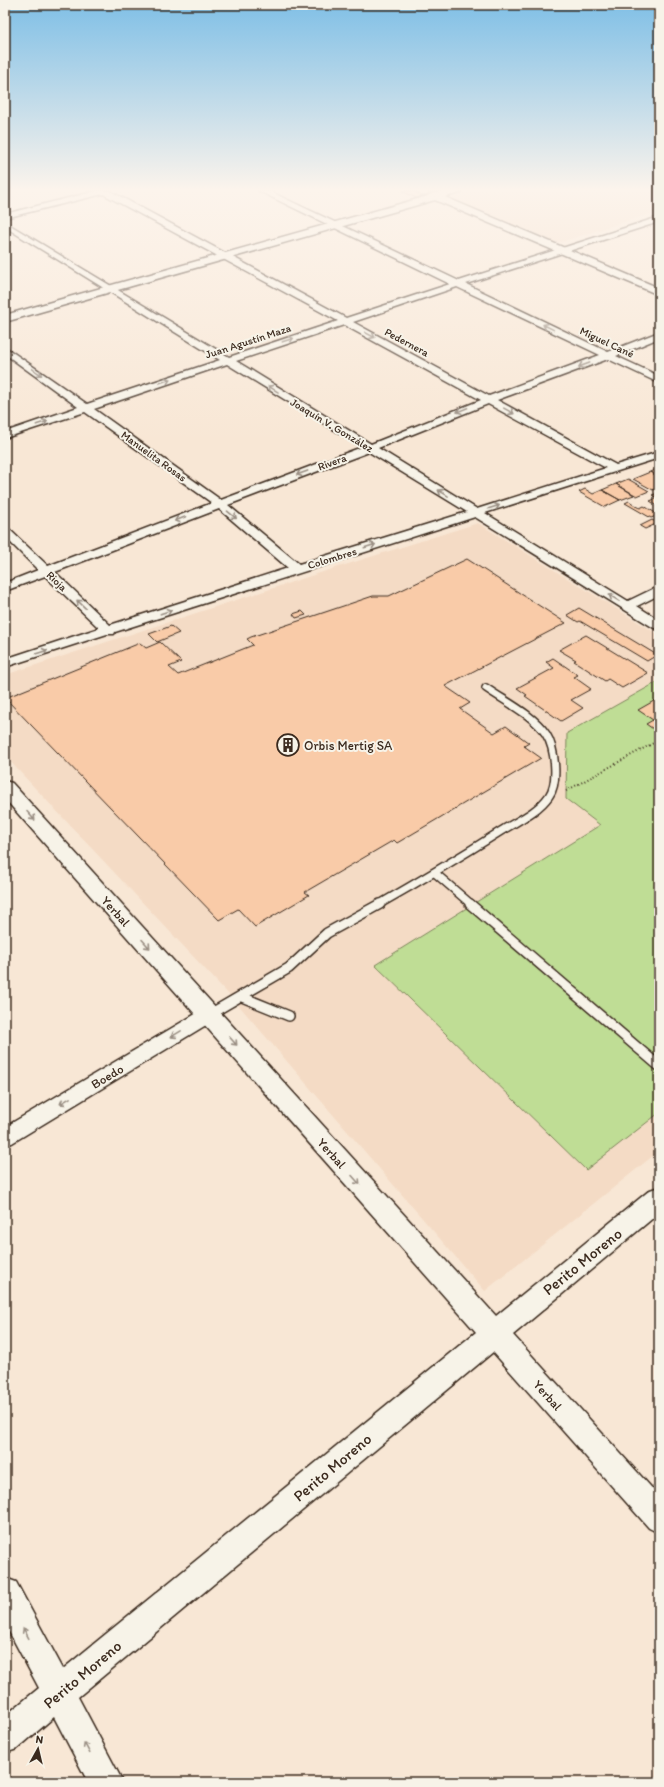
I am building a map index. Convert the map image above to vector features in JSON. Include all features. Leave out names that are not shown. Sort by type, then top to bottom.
[{"type":"street","name":"Joaquín V. González","points":[[86,274],[659,625]]},
{"type":"street","points":[[5,319],[161,274]]},
{"type":"street","name":"Pedernera","points":[[259,274],[615,469]]},
{"type":"street","name":"Miguel Cané","points":[[438,274],[659,380]]},
{"type":"street","name":"Juan Agustín Maza","points":[[5,435],[487,274]]},
{"type":"street","points":[[618,274],[659,292]]},
{"type":"street","name":"Rivera","points":[[5,587],[46,570],[370,448],[489,400],[659,335]]},
{"type":"street","name":"Manuelita Rosas","points":[[5,350],[220,504],[297,569]]},
{"type":"street","name":"Colombres","points":[[5,663],[659,455]]},
{"type":"street","name":"Rioja","points":[[5,531],[109,631]]},
{"type":"street","points":[[628,606],[659,590]]},
{"type":"street","name":"Yerbal","points":[[5,788],[210,1014],[493,1334],[659,1518]]},
{"type":"street","name":"Boedo","points":[[5,1137],[210,1014]]},
{"type":"street","name":"Perito Moreno","points":[[5,1737],[659,1198]]},
{"type":"street","points":[[5,1593],[106,1782]]},
{"type":"lane","points":[[210,1014],[242,997],[289,968],[327,933],[435,873],[536,809],[550,797],[555,781],[554,756],[546,735],[528,717],[486,688]]},
{"type":"lane","points":[[435,873],[659,1066]]},
{"type":"lane","points":[[242,997],[289,1016]]},
{"type":"path","points":[[550,797],[565,792],[659,740]]},
{"type":"shaded area","points":[[478,523],[659,635],[659,1151],[485,1291],[235,1001],[5,756],[5,675]]},
{"type":"green space","points":[[659,681],[659,1113],[586,1170],[375,965],[600,825],[566,799],[567,733]]},
{"type":"building","points":[[658,468],[659,477],[650,472]]},
{"type":"building","points":[[650,472],[659,477],[659,487],[653,490],[633,479]]},
{"type":"building","points":[[628,479],[649,491],[637,496],[616,484]]},
{"type":"building","points":[[616,484],[634,495],[620,500],[602,490]]},
{"type":"building","points":[[585,489],[593,494],[602,490],[620,500],[605,507],[579,492]]},
{"type":"building","points":[[659,493],[659,507],[650,501],[657,498],[652,495]]},
{"type":"building","points":[[629,501],[640,508],[644,506],[659,515],[651,518],[625,503]]},
{"type":"building","points":[[652,520],[658,523],[645,529],[640,526]]},
{"type":"building","name":"Orbis Mertig SA","points":[[467,559],[566,623],[445,686],[470,703],[460,709],[494,733],[506,726],[529,743],[524,746],[541,758],[397,843],[394,840],[305,892],[309,895],[255,927],[238,909],[219,920],[5,698],[140,643],[146,648],[160,642],[181,662],[169,667],[178,675],[253,645],[247,639],[251,637],[373,596],[389,596]]},
{"type":"building","points":[[579,608],[657,655],[647,661],[580,621],[578,622],[567,615]]},
{"type":"building","points":[[302,611],[306,615],[296,618],[293,614]]},
{"type":"building","points":[[171,626],[179,633],[157,642],[149,634]]},
{"type":"building","points":[[586,635],[648,673],[622,688],[608,679],[605,681],[574,661],[576,660],[559,650]]},
{"type":"building","points":[[553,658],[578,675],[574,677],[591,689],[571,700],[583,708],[561,721],[525,696],[527,695],[517,688],[554,668],[546,662]]},
{"type":"building","points":[[659,698],[659,733],[646,724],[653,720],[638,710]]},
{"type":"place","name":"Orbis Mertig SA","points":[[288,745]]}]
